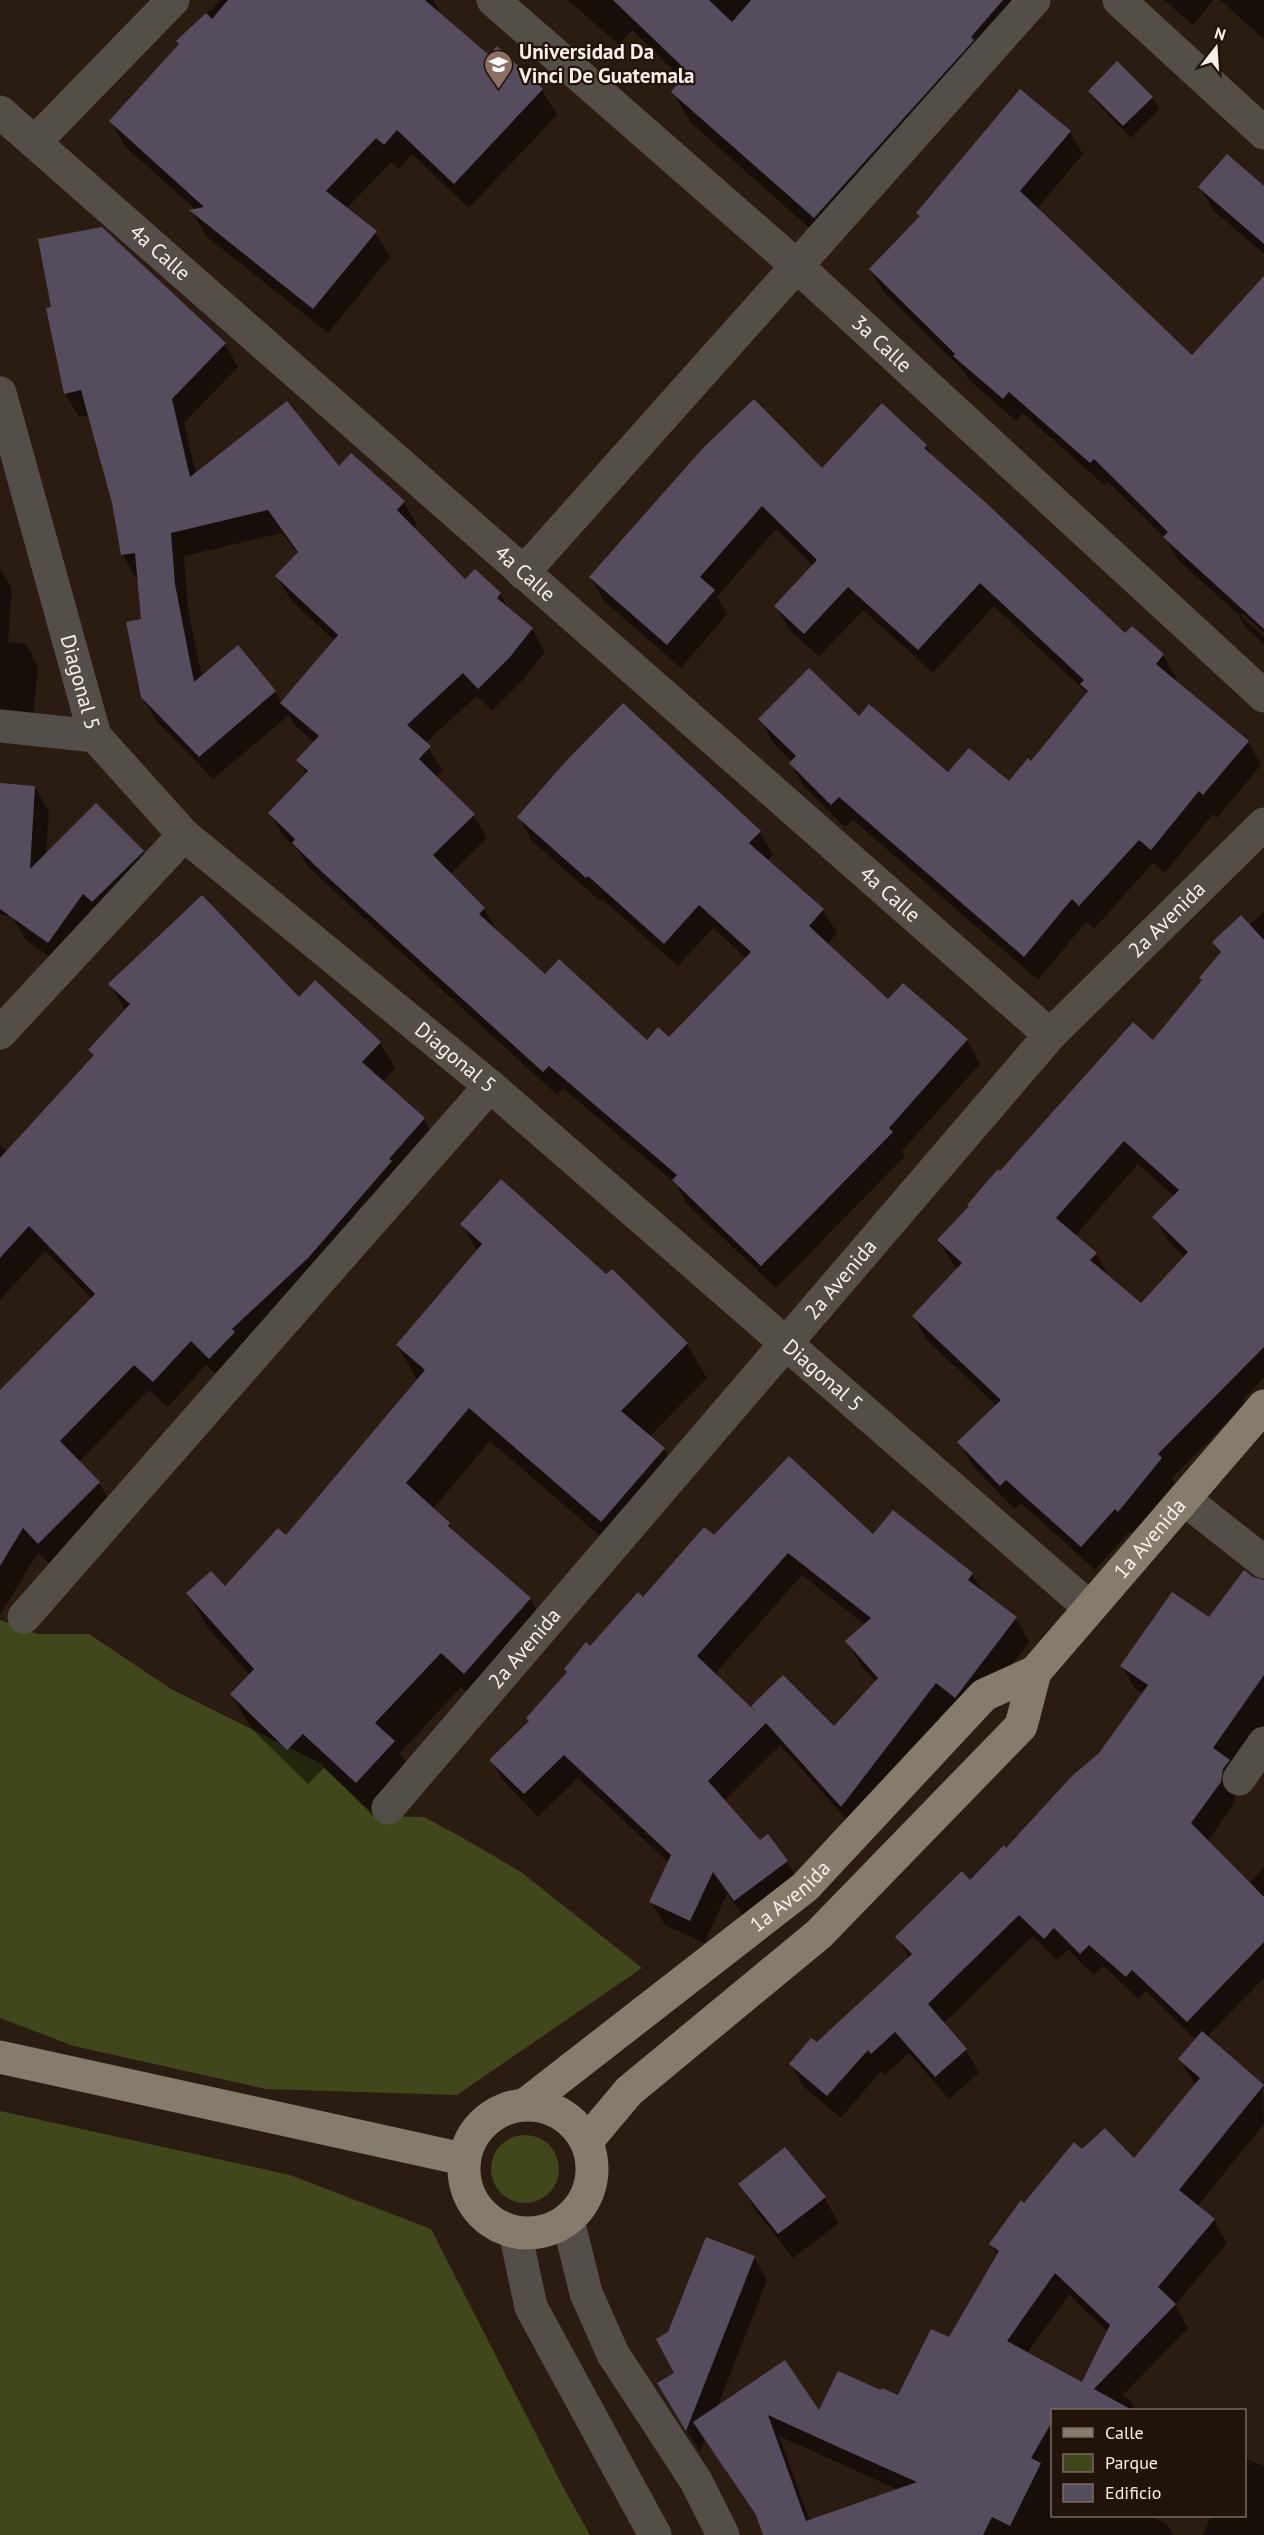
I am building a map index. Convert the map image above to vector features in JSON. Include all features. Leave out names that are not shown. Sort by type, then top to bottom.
[{"type":"main road","name":"1a Avenida","points":[[526,2104],[805,1887],[984,1695],[1035,1672],[1264,1406]]},
{"type":"main road","name":"1a Avenida","points":[[587,2140],[629,2091],[819,1934],[1021,1726],[1035,1672]]},
{"type":"main road","points":[[0,2057],[463,2159]]},
{"type":"main road","points":[[526,2104],[551,2108],[572,2121],[587,2140],[593,2162],[592,2183],[583,2204],[568,2220],[552,2229],[534,2233],[515,2232],[493,2223],[475,2206],[464,2184],[463,2159],[470,2138],[485,2120],[504,2108],[526,2104]]},
{"type":"street","points":[[35,142],[173,0]]},
{"type":"street","name":"3a Calle","points":[[493,0],[797,266],[1264,696]]},
{"type":"street","points":[[523,573],[1034,0]]},
{"type":"street","points":[[1119,0],[1264,133]]},
{"type":"street","name":"4a Calle","points":[[0,112],[1050,1035]]},
{"type":"street","name":"Diagonal 5","points":[[0,393],[95,736],[184,835],[489,1086],[1090,1608]]},
{"type":"street","points":[[0,726],[95,736]]},
{"type":"street","name":"2a Avenida","points":[[388,1808],[1050,1035],[1264,824]]},
{"type":"street","points":[[0,1033],[184,835]]},
{"type":"street","points":[[24,1617],[489,1086]]},
{"type":"street","points":[[1184,1499],[1264,1562]]},
{"type":"street","points":[[1239,1779],[1264,1743]]},
{"type":"street","points":[[568,2220],[586,2293],[613,2355],[696,2481],[723,2535]]},
{"type":"street","points":[[515,2232],[531,2307],[655,2535]]},
{"type":"green space","points":[[0,1620],[38,1634],[89,1634],[171,1689],[320,1763],[373,1816],[424,1817],[521,1872],[642,1968],[457,2095],[266,2089],[74,2046],[0,2018]]},
{"type":"green space","points":[[0,2111],[290,2175],[431,2229],[563,2487],[590,2535],[0,2535]]},
{"type":"green space","points":[[518,2135],[532,2135],[544,2140],[554,2150],[559,2169],[554,2188],[544,2198],[532,2203],[518,2203],[506,2198],[496,2188],[491,2176],[491,2162],[496,2150],[506,2140]]},
{"type":"building","points":[[228,0],[425,0],[489,55],[497,46],[543,89],[454,184],[397,130],[384,145],[376,138],[326,191],[377,231],[313,309],[189,210],[204,207],[109,121],[179,44],[176,41],[206,13],[212,19]]},
{"type":"building","points":[[613,0],[709,0],[732,22],[751,0],[1003,0],[971,37],[974,40],[814,218],[671,92],[688,72]]},
{"type":"building","points":[[1117,61],[1153,97],[1123,126],[1088,91]]},
{"type":"building","points":[[1020,89],[1071,131],[1020,191],[1192,355],[1264,276],[1264,629],[1163,537],[1168,532],[1094,459],[1090,463],[1009,392],[1003,399],[953,356],[955,354],[869,269],[920,216],[916,213]]},
{"type":"building","points":[[1227,154],[1264,186],[1264,244],[1198,187]]},
{"type":"building","points":[[102,227],[226,343],[172,399],[190,477],[287,401],[339,466],[351,453],[405,501],[397,510],[465,579],[475,569],[501,593],[497,598],[533,628],[510,657],[478,689],[463,673],[407,725],[431,746],[419,759],[475,814],[433,855],[485,908],[479,914],[545,974],[559,959],[647,1040],[658,1027],[669,1037],[751,952],[699,905],[664,944],[517,817],[567,760],[623,703],[761,831],[749,843],[824,909],[809,926],[888,999],[903,983],[968,1039],[889,1128],[893,1132],[761,1266],[672,1180],[677,1175],[549,1066],[543,1072],[323,873],[292,843],[295,839],[268,813],[308,771],[296,760],[319,736],[280,703],[338,635],[275,576],[298,552],[268,510],[171,533],[175,584],[194,682],[238,645],[276,691],[199,757],[141,697],[126,622],[141,619],[135,553],[121,555],[112,503],[81,390],[64,394],[46,308],[51,307],[38,239]]},
{"type":"building","points":[[754,399],[822,468],[882,403],[927,445],[924,448],[1125,633],[1132,626],[1164,654],[1156,664],[1249,741],[1203,795],[1199,791],[1151,850],[1139,840],[1079,906],[1072,899],[1024,957],[839,797],[831,805],[789,763],[796,756],[758,719],[809,668],[859,716],[869,704],[948,772],[969,748],[1009,781],[1028,758],[1031,761],[1088,691],[1080,684],[1084,680],[980,583],[918,650],[848,587],[804,634],[774,606],[817,560],[762,506],[700,577],[715,590],[667,645],[589,577],[704,447]]},
{"type":"building","points":[[0,783],[35,786],[30,869],[96,803],[144,851],[92,902],[83,894],[48,943],[0,909]]},
{"type":"building","points":[[202,895],[299,997],[315,980],[381,1042],[362,1062],[425,1118],[389,1159],[392,1161],[309,1257],[232,1329],[235,1332],[209,1359],[191,1341],[153,1382],[134,1365],[60,1441],[100,1482],[38,1544],[23,1528],[0,1566],[0,1390],[95,1294],[29,1226],[0,1258],[0,1158],[94,1055],[88,1050],[130,1004],[108,984]]},
{"type":"building","points":[[1241,915],[1264,940],[1264,1347],[1158,1454],[1162,1458],[1118,1512],[1115,1509],[1081,1547],[1006,1480],[1000,1486],[957,1442],[1001,1400],[912,1316],[962,1263],[937,1240],[969,1206],[967,1205],[998,1169],[1000,1171],[1133,1022],[1153,1040],[1202,980],[1199,978],[1221,952],[1212,942]],"holes":[[[1124,1141],[1179,1190],[1152,1217],[1188,1252],[1141,1303],[1090,1260],[1097,1253],[1056,1218]]]},
{"type":"building","points":[[501,1179],[606,1274],[612,1269],[688,1343],[621,1411],[665,1448],[601,1522],[469,1408],[406,1483],[450,1523],[448,1526],[531,1598],[464,1674],[441,1653],[375,1723],[395,1741],[356,1783],[303,1734],[287,1750],[230,1694],[254,1669],[186,1593],[211,1571],[225,1586],[278,1528],[286,1535],[425,1370],[396,1345],[482,1244],[460,1224]]},
{"type":"building","points":[[789,1456],[873,1534],[893,1510],[973,1573],[968,1580],[1017,1617],[955,1698],[936,1683],[841,1807],[766,1723],[708,1781],[760,1840],[768,1834],[788,1861],[734,1901],[713,1872],[690,1921],[649,1902],[671,1855],[564,1755],[524,1794],[489,1760],[529,1721],[526,1718],[567,1672],[564,1669],[586,1642],[590,1646],[638,1592],[643,1597],[704,1527],[714,1535]],"holes":[[[788,1553],[871,1618],[845,1641],[878,1678],[834,1726],[783,1675],[751,1706],[757,1713],[697,1656]]]},
{"type":"building","points":[[1244,1570],[1253,1577],[1264,1580],[1264,1675],[1213,1748],[1230,1760],[1223,1769],[1221,1782],[1191,1823],[1264,1897],[1264,1942],[1187,2022],[1132,1970],[1126,1977],[1089,1945],[1080,1954],[1054,1928],[1044,1939],[1019,1915],[928,2004],[967,2049],[935,2077],[895,2032],[871,2054],[868,2050],[827,2096],[789,2064],[811,2038],[817,2042],[912,1954],[895,1937],[962,1871],[970,1880],[1004,1845],[1006,1848],[1072,1776],[1099,1753],[1148,1685],[1120,1666],[1172,1592],[1209,1617]]},
{"type":"building","points":[[1202,2031],[1264,2085],[1179,2190],[1215,2219],[1158,2287],[1176,2304],[1094,2389],[1130,2409],[1051,2409],[1051,2423],[1031,2458],[1041,2463],[1010,2526],[992,2517],[983,2535],[763,2535],[756,2515],[693,2422],[785,2360],[819,2410],[838,2371],[898,2395],[931,2329],[949,2337],[999,2251],[989,2244],[1021,2200],[1024,2203],[1074,2142],[1082,2149],[1105,2128],[1134,2158],[1200,2078],[1178,2059]],"holes":[[[1055,2273],[1110,2325],[1082,2382],[1007,2341]],[[768,2415],[917,2482],[806,2521]]]},
{"type":"building","points":[[785,2147],[826,2197],[778,2234],[738,2184]]},
{"type":"building","points":[[706,2237],[755,2256],[686,2431],[657,2383],[674,2373],[656,2339],[668,2332]]},
{"type":"place","name":"Universidad Da Vinci De Guatemala","points":[[498,90]]}]
